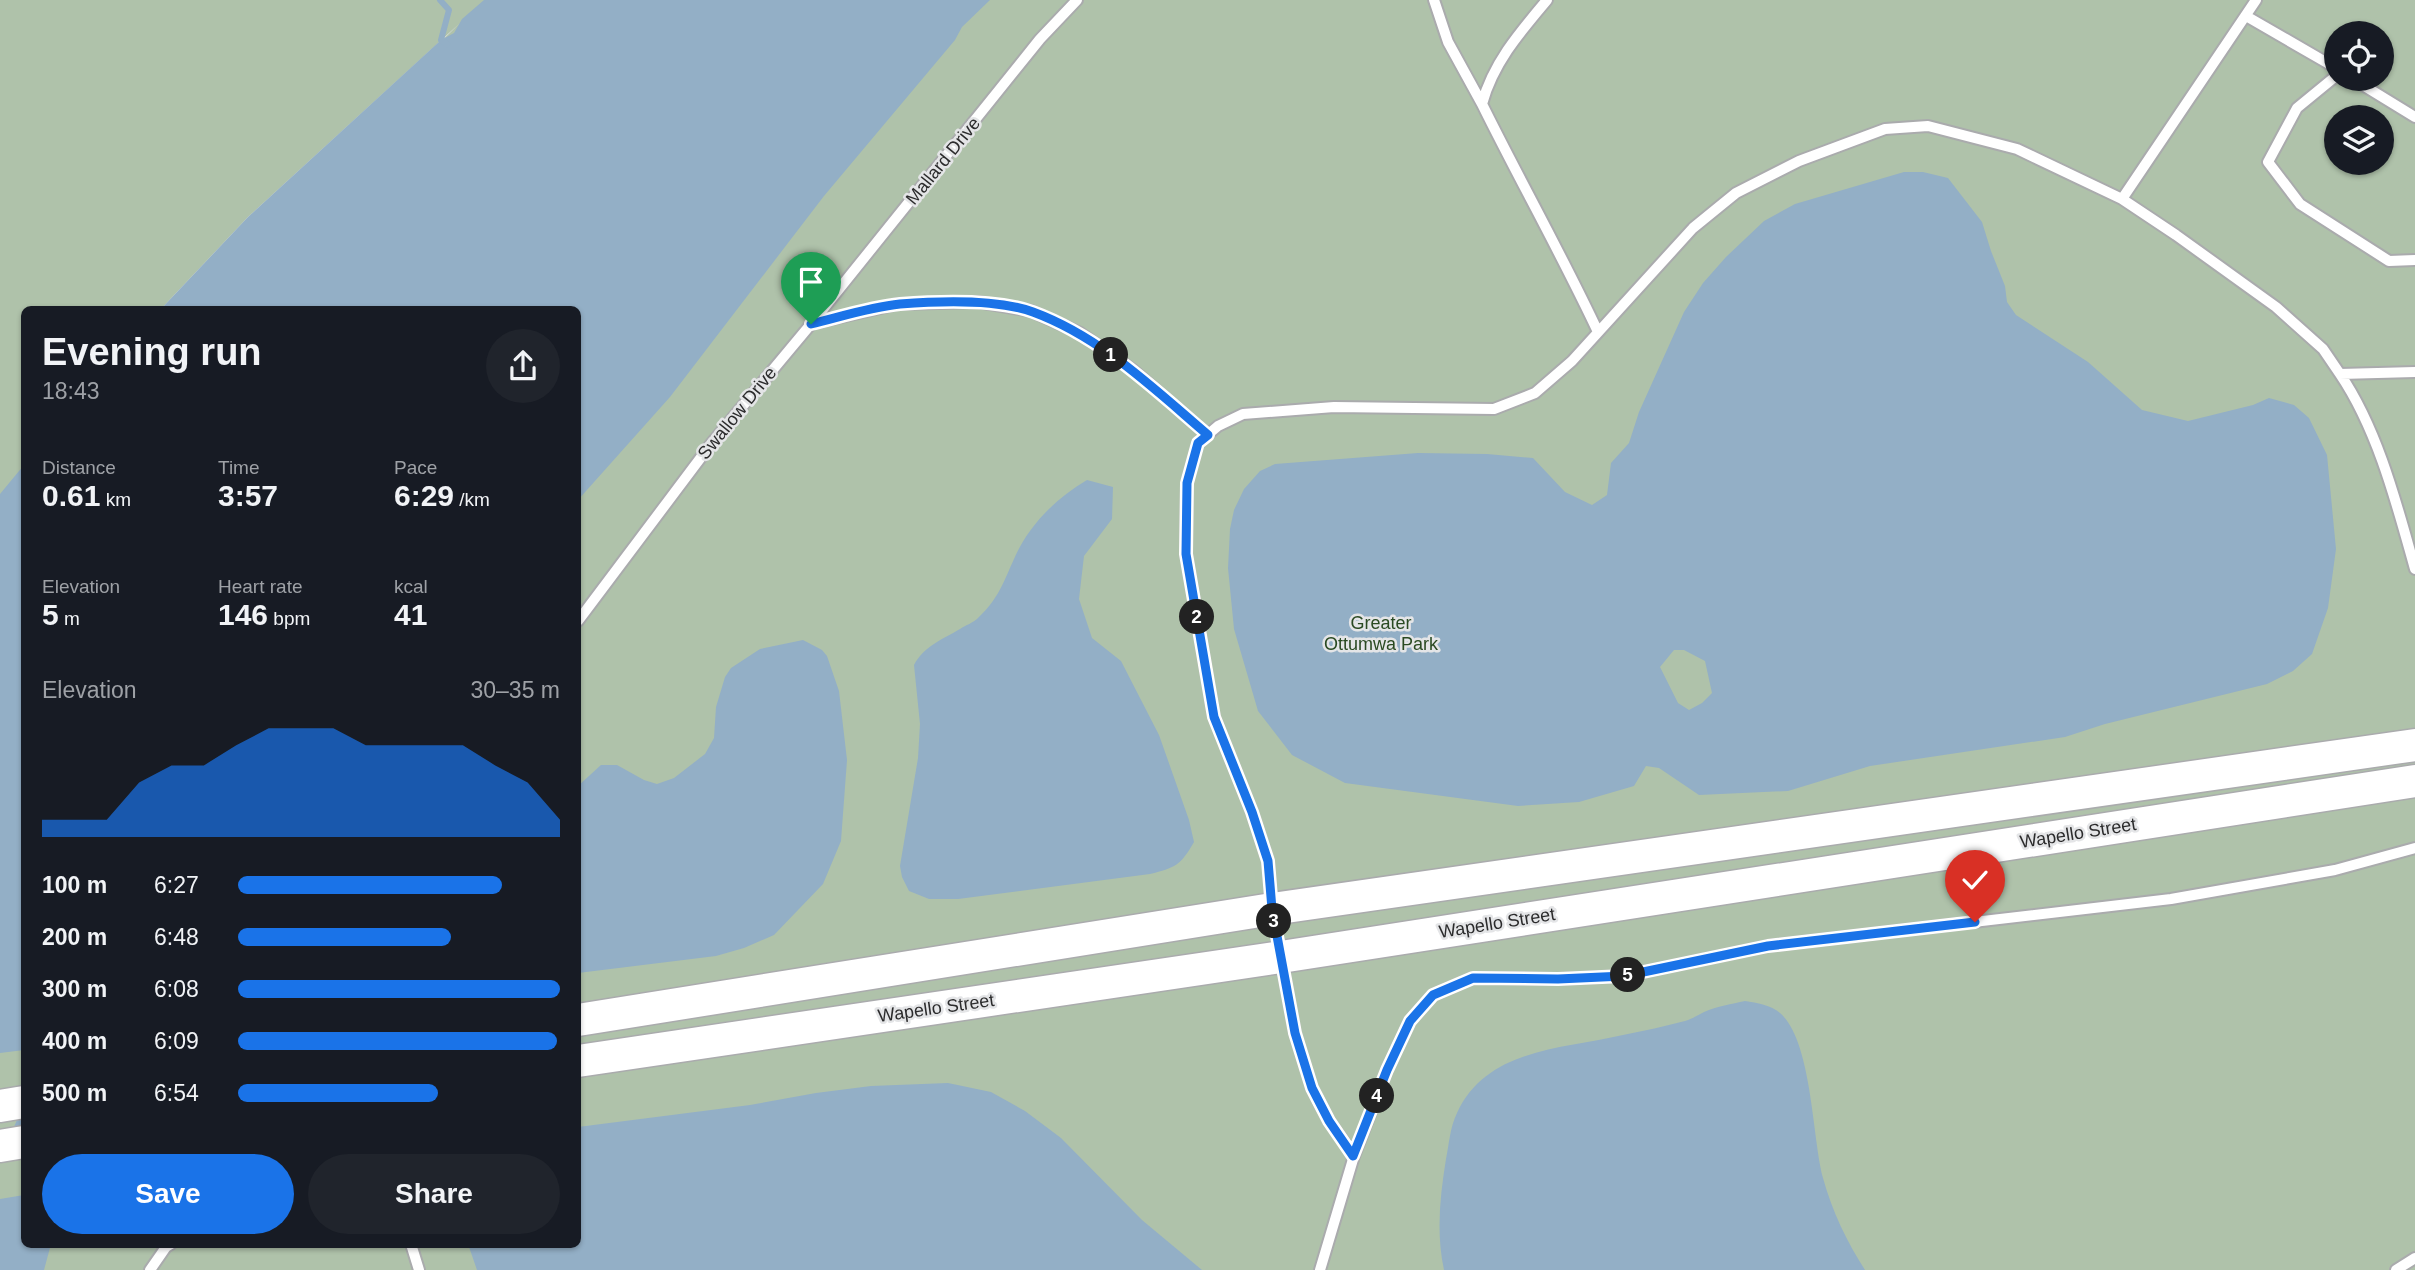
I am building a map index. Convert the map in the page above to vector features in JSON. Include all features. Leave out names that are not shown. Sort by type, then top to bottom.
[{"type":"main road","points":[[581,1020],[1272,909],[2415,745]]},
{"type":"main road","name":"Wapello Street","points":[[581,1061],[1281,957],[2415,780]]},
{"type":"main road","points":[[0,1106],[21,1102]]},
{"type":"main road","points":[[0,1146],[21,1142]]},
{"type":"lane","name":"Mallard Drive","points":[[811,324],[1040,39],[1077,0]]},
{"type":"lane","points":[[1434,0],[1448,42],[1569,270],[1598,332]]},
{"type":"lane","points":[[1482,104],[1488,82],[1513,41],[1547,0]]},
{"type":"lane","points":[[2122,199],[2256,0]]},
{"type":"lane","points":[[2246,16],[2324,61]]},
{"type":"lane","points":[[2324,86],[2297,108],[2268,162],[2300,204],[2389,261],[2415,260]]},
{"type":"lane","points":[[2373,91],[2415,117]]},
{"type":"lane","points":[[1353,1156],[1329,1121],[1312,1088],[1295,1033],[1272,909],[1268,861],[1252,812],[1214,717],[1186,554],[1187,483],[1198,443],[1218,426],[1243,414],[1334,407],[1494,409],[1535,393],[1572,361],[1693,228],[1736,193],[1799,161],[1885,129],[1928,126],[2017,149],[2122,199],[2276,307],[2323,349],[2340,374],[2366,424],[2389,482],[2415,569]]},
{"type":"lane","points":[[811,324],[898,304],[978,302],[1031,311],[1080,333],[1122,363],[1208,435]]},
{"type":"lane","name":"Swallow Drive","points":[[581,617],[712,444],[811,324]]},
{"type":"lane","points":[[2340,374],[2415,372]]},
{"type":"lane","points":[[1320,1270],[1353,1156],[1387,1070],[1410,1021],[1433,995],[1473,978],[1558,979],[1624,976],[1768,946],[2171,899],[2336,870],[2415,848]]},
{"type":"lane","points":[[150,1270],[165,1248]]},
{"type":"lane","points":[[412,1248],[419,1270]]},
{"type":"lane","points":[[2396,1270],[2415,1258]]},
{"type":"green space","name":"Greater Ottumwa Park","points":[[0,0],[2415,0],[2415,1270],[0,1270]]},
{"type":"water","points":[[484,0],[990,0],[962,27],[955,40],[824,196],[670,397],[581,497],[581,306],[164,306],[248,217],[441,40],[454,33],[462,19]]},
{"type":"water","points":[[1904,172],[1923,172],[1948,178],[1982,222],[2005,286],[2007,302],[2016,315],[2088,362],[2142,410],[2188,421],[2253,405],[2269,398],[2294,405],[2309,418],[2327,455],[2336,549],[2328,608],[2312,654],[2293,671],[2267,684],[2105,724],[2065,737],[1870,766],[1788,791],[1699,795],[1659,768],[1646,766],[1634,786],[1579,802],[1518,806],[1345,783],[1292,755],[1258,711],[1234,629],[1228,568],[1230,529],[1234,510],[1244,489],[1260,471],[1275,464],[1418,453],[1533,458],[1565,492],[1592,505],[1607,495],[1611,463],[1629,443],[1639,412],[1684,312],[1703,283],[1764,221],[1795,204]],"holes":[[[1674,650],[1684,650],[1705,661],[1712,693],[1689,710],[1678,703],[1660,667]]]},
{"type":"water","points":[[21,469],[21,1050],[0,1053],[0,494]]},
{"type":"water","points":[[1087,480],[1113,487],[1112,519],[1084,556],[1079,599],[1092,638],[1121,661],[1159,735],[1194,842],[1176,864],[1150,874],[958,899],[929,899],[909,891],[900,866],[918,758],[920,724],[914,665],[928,648],[974,621],[985,611],[1000,590],[1020,547],[1035,524],[1064,495]]},
{"type":"water","points":[[803,640],[822,650],[827,656],[839,691],[847,760],[841,841],[823,884],[774,935],[744,948],[716,956],[581,973],[581,783],[601,765],[617,765],[657,784],[674,778],[705,754],[714,738],[716,707],[725,677],[731,668],[760,649]]},
{"type":"water","points":[[1745,1001],[1772,1008],[1791,1026],[1805,1066],[1823,1178],[1841,1226],[1865,1270],[1444,1270],[1440,1215],[1451,1130],[1457,1113],[1470,1092],[1487,1075],[1507,1063],[1529,1055],[1685,1021],[1714,1008]]},
{"type":"water","points":[[948,1083],[991,1092],[1025,1111],[1061,1138],[1142,1220],[1202,1270],[477,1270],[469,1248],[581,1248],[581,1127],[871,1086]]},
{"type":"water","points":[[21,1196],[21,1248],[50,1248],[44,1270],[0,1270],[0,1199]]},
{"type":"waterway","points":[[440,0],[449,10],[441,40],[447,44]]},
{"type":"waterway","points":[[14,1134],[21,1119]]},
{"type":"route","points":[[811,324],[898,304],[978,302],[1031,311],[1080,333],[1133,370],[1208,435],[1198,443],[1187,483],[1186,554],[1214,717],[1252,812],[1268,861],[1272,909],[1295,1033],[1312,1088],[1329,1121],[1353,1156],[1387,1070],[1410,1021],[1433,995],[1473,978],[1558,979],[1624,976],[1768,946],[1975,922]]}]
